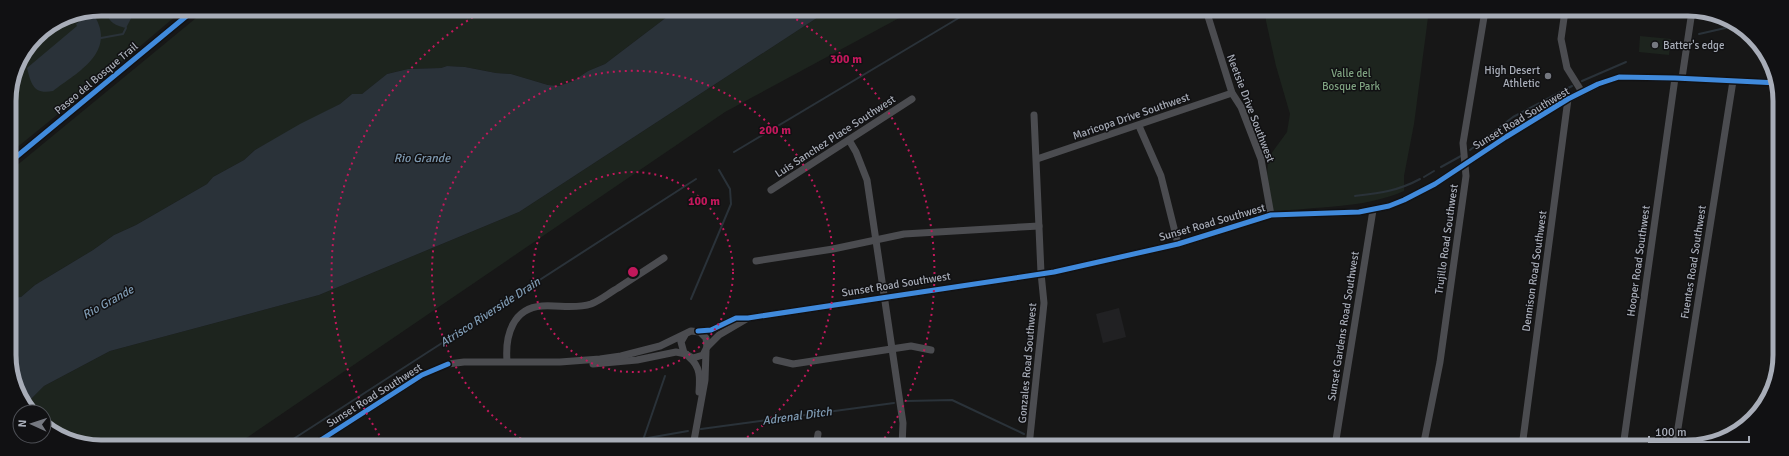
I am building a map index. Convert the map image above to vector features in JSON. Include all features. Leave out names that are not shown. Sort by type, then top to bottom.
[{"type":"street","name":"Neetsie Drive Southwest","points":[[1208,16],[1232,93],[1241,107],[1261,159],[1271,215]]},
{"type":"street","name":"Trujillo Road Southwest","points":[[1424,440],[1440,362],[1466,176],[1463,143],[1484,16]]},
{"type":"street","points":[[1565,16],[1561,39],[1567,68],[1582,92]]},
{"type":"street","name":"Hooper Road Southwest","points":[[1624,440],[1679,78],[1691,16]]},
{"type":"street","name":"Sunset Road Southwest","points":[[698,331],[711,330],[731,320],[884,296],[1054,272],[1178,244],[1271,215],[1373,210],[1421,193],[1465,163],[1568,99],[1598,84],[1619,77],[1679,78],[1771,83]]},
{"type":"street","name":"Fuentes Road Southwest","points":[[1676,440],[1733,81]]},
{"type":"street","name":"Maricopa Drive Southwest","points":[[1037,159],[1139,126],[1232,93]]},
{"type":"street","name":"Luis Sanchez Place Southwest","points":[[771,190],[912,99]]},
{"type":"street","name":"Dennison Road Southwest","points":[[1523,440],[1568,99]]},
{"type":"street","name":"Gonzales Road Southwest","points":[[1030,440],[1044,303],[1041,273],[1034,115]]},
{"type":"street","points":[[1139,126],[1161,176],[1178,244]]},
{"type":"street","points":[[849,140],[856,152],[867,180],[893,349],[903,423],[902,440]]},
{"type":"street","name":"Sunset Gardens Road Southwest","points":[[1336,440],[1373,210]]},
{"type":"street","points":[[756,261],[833,249],[904,234],[1039,226]]},
{"type":"street","points":[[507,361],[509,333],[515,321],[526,311],[544,306],[577,306],[592,303],[664,258]]},
{"type":"street","name":"Sunset Road Southwest","points":[[707,348],[726,330],[748,318]]},
{"type":"street","points":[[694,440],[698,411],[705,380],[707,348],[706,338],[698,331],[691,331],[685,335],[681,345],[687,355],[698,366],[700,374],[698,411]]},
{"type":"street","name":"Sunset Road Southwest","points":[[560,362],[621,356],[660,346],[685,335]]},
{"type":"street","points":[[776,360],[793,364],[916,346],[931,350]]},
{"type":"street","points":[[687,355],[699,357],[707,348]]},
{"type":"street","name":"Sunset Road Southwest","points":[[322,440],[422,376],[448,364],[507,361],[606,364],[637,360],[670,353],[687,355]]},
{"type":"street","points":[[817,440],[818,434]]},
{"type":"shaded area","points":[[1119,308],[1126,337],[1103,343],[1096,314]]},
{"type":"green space","points":[[95,16],[176,16],[16,148],[16,95],[19,79],[27,58],[35,48],[55,29],[68,22],[79,19]]},
{"type":"green space","points":[[198,16],[668,16],[605,64],[588,71],[573,81],[559,86],[548,85],[511,74],[496,73],[465,67],[447,66],[441,68],[408,69],[387,74],[362,94],[352,94],[340,104],[255,150],[244,160],[213,177],[207,184],[136,225],[114,235],[93,250],[35,285],[21,297],[16,297],[16,166]]},
{"type":"green space","points":[[820,16],[903,16],[725,112],[243,440],[95,440],[84,438],[68,434],[52,424],[52,404],[32,404],[29,401],[44,386],[110,351],[319,295],[519,212]]},
{"type":"green space","name":"Valle del Bosque Park","points":[[1266,16],[1428,16],[1414,124],[1404,176],[1404,191],[1388,197],[1356,204],[1273,212],[1267,179],[1268,158],[1287,132],[1290,114],[1276,66]]},
{"type":"green space","name":"Batter's edge","points":[[1640,36],[1671,39],[1669,55],[1639,52]]},
{"type":"water","points":[[95,16],[100,28],[101,40],[98,50],[92,60],[53,91],[46,92],[37,89],[32,83],[27,68],[77,26],[76,24],[84,18]]},
{"type":"water","points":[[132,16],[126,28],[118,26],[108,17]]},
{"type":"water","name":"Rio Grande","points":[[668,16],[820,16],[519,212],[319,295],[110,351],[44,386],[29,401],[21,382],[16,361],[16,297],[21,297],[35,285],[93,250],[114,235],[136,225],[207,184],[213,177],[244,160],[255,150],[300,124],[340,104],[352,94],[362,94],[387,74],[408,69],[441,68],[447,66],[465,67],[496,73],[511,74],[548,85],[559,86],[573,81],[588,71],[605,64]]},
{"type":"waterway","name":"Atrisco Riverside Drain","points":[[734,152],[962,16]]},
{"type":"waterway","points":[[1699,34],[1731,27]]},
{"type":"waterway","points":[[101,38],[123,34],[126,28]]},
{"type":"waterway","points":[[1582,81],[1626,62]]},
{"type":"waterway","points":[[1470,150],[1513,117],[1572,86]]},
{"type":"waterway","points":[[1441,167],[1461,156]]},
{"type":"waterway","points":[[691,299],[731,204],[730,189],[719,170]]},
{"type":"waterway","points":[[1424,177],[1434,171]]},
{"type":"waterway","name":"Atrisco Riverside Drain","points":[[292,440],[696,179]]},
{"type":"waterway","points":[[1355,196],[1396,189],[1420,179]]},
{"type":"waterway","points":[[643,440],[665,376]]},
{"type":"waterway","name":"Adrenal Ditch","points":[[907,401],[952,400],[1024,434]]},
{"type":"waterway","name":"Adrenal Ditch","points":[[701,429],[894,403]]},
{"type":"waterway","name":"Adrenal Ditch","points":[[642,439],[688,431]]},
{"type":"cycle path","name":"Paseo del Bosque Trail","points":[[16,157],[187,16]]},
{"type":"cycle path","points":[[698,331],[711,330],[736,318],[748,318],[1054,272],[1178,244],[1271,215],[1359,212],[1389,206],[1435,184],[1506,137],[1568,99],[1598,84],[1619,77],[1771,83]]},
{"type":"cycle path","points":[[321,440],[422,375],[448,364]]},
{"type":"place","name":"Batter's edge","points":[[1655,45]]},
{"type":"place","name":"High Desert Athletic","points":[[1548,76]]}]
